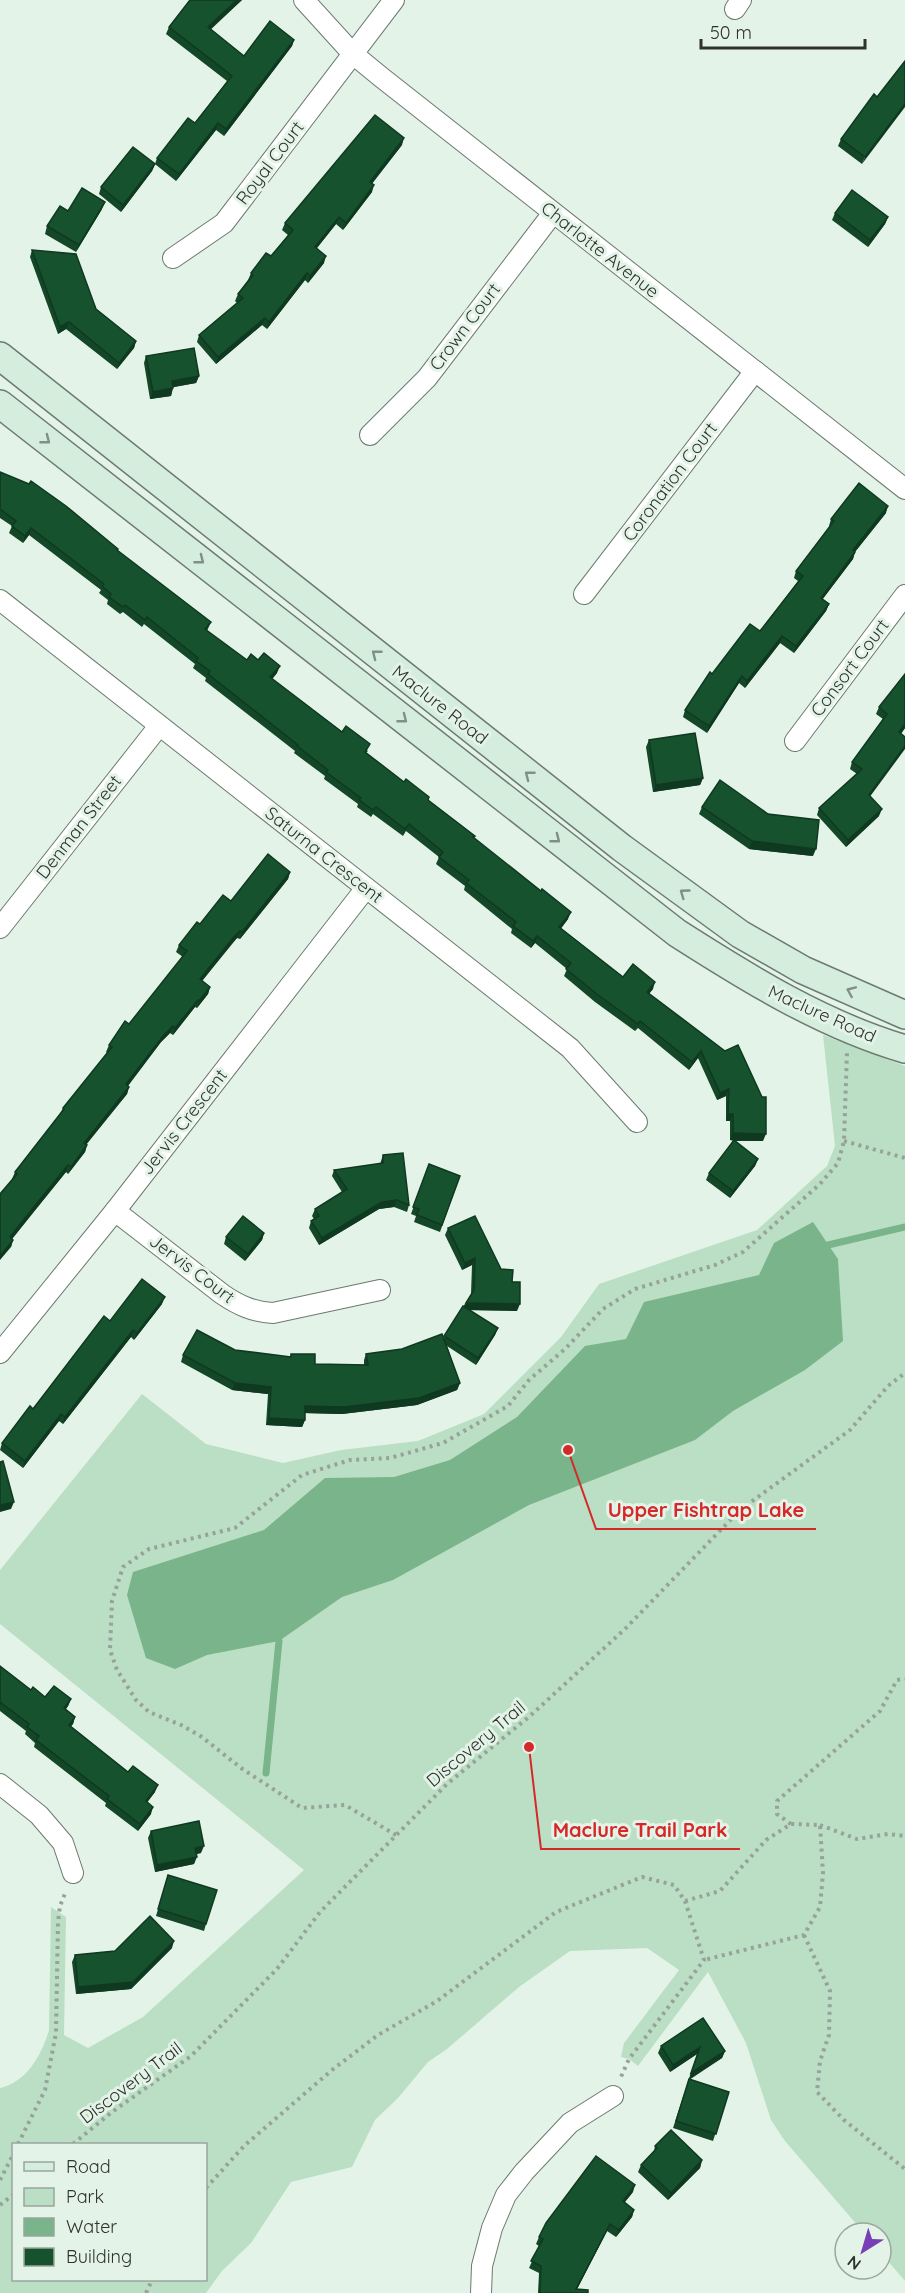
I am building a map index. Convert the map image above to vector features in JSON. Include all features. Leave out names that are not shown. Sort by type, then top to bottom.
[{"type":"main road","name":"Maclure Road","points":[[0,356],[622,848],[686,895],[740,934],[803,970],[905,1015]]},
{"type":"main road","name":"Maclure Road","points":[[0,404],[677,933],[753,981],[847,1027],[905,1049]]},
{"type":"street","name":"Charlotte Avenue","points":[[304,0],[353,54],[905,489]]},
{"type":"street","name":"Royal Court","points":[[173,258],[224,223],[394,0]]},
{"type":"street","name":"Crown Court","points":[[370,435],[427,378],[553,213]]},
{"type":"street","name":"Coronation Court","points":[[584,594],[755,371]]},
{"type":"street","name":"Consort Court","points":[[795,741],[905,595]]},
{"type":"street","name":"Saturna Crescent","points":[[0,600],[570,1048],[637,1122]]},
{"type":"street","name":"Denman Street","points":[[0,928],[159,726]]},
{"type":"street","name":"Jervis Crescent","points":[[0,1353],[115,1210],[366,888]]},
{"type":"street","name":"Jervis Court","points":[[115,1210],[237,1304],[260,1312],[292,1309],[380,1290]]},
{"type":"street","points":[[0,1784],[39,1815],[63,1843],[72,1873]]},
{"type":"street","points":[[481,2293],[482,2266],[492,2228],[506,2195],[524,2172],[570,2123],[613,2097]]},
{"type":"path","points":[[396,1835],[345,1805],[302,1808],[241,1768],[202,1737],[182,1725],[149,1712],[136,1700],[117,1670],[110,1650],[112,1601],[123,1567],[149,1549],[235,1528],[302,1474],[350,1460],[390,1458],[443,1443],[508,1406],[529,1380],[565,1349],[603,1309],[635,1289],[715,1265],[743,1252],[820,1184],[838,1163],[844,1141],[847,1027]]},
{"type":"path","points":[[844,1141],[905,1158]]},
{"type":"path","name":"Discovery Trail","points":[[75,2143],[112,2112],[191,2056],[277,1969],[320,1912],[447,1784],[530,1716],[625,1629],[740,1510],[850,1430],[888,1386],[905,1373]]},
{"type":"path","points":[[905,1680],[897,1680],[880,1711],[777,1801],[777,1814],[791,1824],[820,1825],[857,1839],[888,1834],[905,1836]]},
{"type":"path","points":[[685,1901],[720,1890],[766,1840],[791,1824]]},
{"type":"path","points":[[613,2097],[629,2059],[704,1960],[804,1935],[820,1907],[823,1873],[820,1825]]},
{"type":"path","points":[[19,2143],[45,2090],[56,2032],[59,1914],[72,1873]]},
{"type":"path","points":[[207,2187],[244,2146],[332,2070],[378,2035],[437,2001],[556,1912],[642,1877],[674,1885],[685,1901],[704,1960]]},
{"type":"path","points":[[804,1935],[830,1991],[829,2035],[820,2061],[817,2092],[844,2120],[905,2169]]},
{"type":"path","points":[[0,2180],[12,2157]]},
{"type":"path","points":[[0,2205],[12,2196]]},
{"type":"green space","points":[[823,1035],[905,1066],[905,2281],[893,2267],[893,2221],[854,2221],[785,2141],[771,2120],[746,2043],[708,1972],[638,2066],[629,2059],[621,2057],[624,2043],[679,1970],[647,1948],[570,1951],[519,1987],[447,2049],[428,2062],[398,2098],[375,2120],[352,2167],[291,2182],[251,2243],[222,2271],[206,2293],[0,2293],[0,2088],[18,2080],[32,2066],[49,2030],[51,1907],[66,1917],[64,2035],[88,2048],[143,2017],[304,1870],[0,1624],[0,1570],[142,1394],[206,1444],[283,1463],[341,1450],[418,1441],[484,1414],[561,1337],[599,1284],[757,1230],[827,1166],[835,1146]]},
{"type":"water","points":[[813,1222],[838,1259],[843,1341],[805,1370],[733,1411],[695,1440],[529,1505],[393,1580],[342,1597],[279,1641],[207,1655],[175,1669],[146,1658],[127,1595],[133,1572],[264,1530],[325,1478],[394,1477],[450,1460],[517,1417],[585,1346],[626,1339],[644,1302],[759,1275],[774,1243]]},
{"type":"building","points":[[190,0],[237,0],[208,27],[244,56],[270,21],[294,40],[226,129],[218,123],[179,174],[157,158],[188,118],[195,123],[232,76],[169,27]]},
{"type":"building","points":[[905,61],[905,104],[865,157],[841,139],[874,94],[877,97]]},
{"type":"building","points":[[375,115],[404,138],[370,182],[374,185],[346,223],[339,217],[315,247],[326,256],[310,276],[307,273],[269,322],[265,318],[218,357],[199,335],[243,298],[238,294],[253,275],[251,273],[266,253],[271,256],[293,230],[285,223]]},
{"type":"building","points":[[133,147],[155,164],[123,205],[101,187]]},
{"type":"building","points":[[82,188],[105,202],[79,245],[47,226],[60,206],[68,211]]},
{"type":"building","points":[[852,190],[888,217],[870,240],[835,213]]},
{"type":"building","points":[[32,250],[76,254],[96,309],[136,341],[119,363],[69,322],[60,327]]},
{"type":"building","points":[[194,348],[199,376],[172,381],[173,388],[153,392],[146,356]]},
{"type":"building","points":[[0,472],[29,484],[31,481],[66,506],[117,550],[211,622],[205,629],[247,660],[251,654],[258,660],[264,653],[280,666],[270,677],[342,732],[346,726],[370,744],[365,752],[404,782],[406,779],[429,797],[428,800],[475,836],[473,837],[571,912],[559,927],[623,977],[633,964],[655,982],[647,992],[725,1051],[738,1045],[762,1097],[766,1097],[766,1134],[733,1133],[733,1114],[728,1114],[729,1089],[720,1093],[701,1051],[692,1062],[640,1021],[638,1024],[598,995],[566,969],[571,963],[537,936],[533,941],[513,926],[516,922],[466,883],[469,880],[439,857],[443,852],[409,824],[405,829],[376,807],[373,810],[359,800],[361,798],[326,772],[328,770],[208,674],[210,671],[196,661],[198,658],[147,617],[145,620],[125,605],[123,607],[109,597],[111,594],[102,586],[104,584],[31,528],[25,536],[12,526],[16,521],[0,509]]},
{"type":"building","points":[[859,483],[888,506],[853,550],[855,552],[821,598],[829,604],[796,646],[782,636],[747,681],[742,676],[709,726],[685,710],[710,672],[712,674],[750,624],[760,631],[803,576],[796,571],[834,521],[831,519]]},
{"type":"building","points":[[905,674],[905,724],[899,732],[905,737],[905,746],[869,795],[882,809],[848,840],[819,808],[862,769],[852,762],[887,714],[879,707]]},
{"type":"building","points":[[695,733],[703,778],[656,785],[649,740]]},
{"type":"building","points":[[720,780],[768,814],[819,820],[816,849],[752,841],[702,807]]},
{"type":"building","points":[[268,854],[290,872],[242,932],[240,931],[233,938],[200,979],[210,987],[175,1028],[173,1026],[164,1035],[126,1084],[129,1087],[84,1143],[87,1145],[71,1167],[68,1165],[37,1203],[10,1237],[13,1240],[0,1256],[0,1194],[17,1174],[15,1172],[63,1108],[112,1047],[109,1045],[125,1021],[129,1024],[187,951],[179,945],[197,922],[200,924],[223,895],[231,901]]},
{"type":"building","points":[[734,1140],[758,1159],[733,1191],[709,1173]]},
{"type":"building","points":[[403,1153],[409,1205],[397,1200],[382,1202],[322,1238],[311,1221],[319,1216],[315,1209],[347,1189],[334,1170],[383,1163],[383,1155]]},
{"type":"building","points":[[429,1164],[460,1176],[442,1225],[417,1215],[419,1209],[413,1207]]},
{"type":"building","points":[[243,1216],[264,1233],[248,1254],[226,1237]]},
{"type":"building","points":[[475,1216],[501,1269],[513,1270],[512,1282],[520,1282],[520,1304],[466,1303],[474,1290],[475,1258],[465,1263],[448,1228]]},
{"type":"building","points":[[142,1279],[165,1297],[137,1333],[133,1330],[65,1417],[61,1414],[25,1461],[2,1443],[30,1406],[33,1409],[104,1316],[110,1321]]},
{"type":"building","points":[[463,1306],[498,1328],[478,1358],[444,1336]]},
{"type":"building","points":[[197,1330],[235,1350],[291,1357],[291,1354],[315,1354],[315,1364],[368,1365],[366,1354],[402,1349],[442,1334],[460,1383],[419,1398],[344,1407],[305,1406],[305,1420],[269,1418],[271,1387],[235,1383],[183,1355]]},
{"type":"building","points":[[3,1461],[14,1502],[0,1505],[0,1462]]},
{"type":"building","points":[[0,1666],[31,1690],[33,1687],[45,1697],[54,1686],[71,1699],[64,1708],[75,1717],[69,1725],[128,1772],[133,1766],[158,1785],[146,1801],[153,1807],[140,1824],[107,1799],[109,1796],[36,1740],[39,1736],[27,1727],[29,1724],[1,1703],[0,1705]]},
{"type":"building","points":[[199,1821],[204,1846],[195,1848],[197,1857],[157,1865],[151,1831]]},
{"type":"building","points":[[168,1875],[217,1890],[206,1924],[158,1909]]},
{"type":"building","points":[[150,1916],[174,1941],[133,1982],[78,1987],[75,1955],[115,1951]]},
{"type":"building","points":[[703,2018],[725,2051],[691,2073],[700,2047],[673,2065],[661,2046]]},
{"type":"building","points":[[689,2079],[729,2092],[716,2134],[676,2121]]},
{"type":"building","points":[[671,2130],[702,2160],[671,2193],[641,2165]]},
{"type":"building","points":[[596,2156],[635,2185],[623,2201],[634,2210],[619,2230],[610,2224],[576,2289],[588,2290],[588,2293],[540,2293],[541,2266],[531,2261],[543,2239],[539,2237],[546,2223]]},
{"type":"waterway","points":[[822,1251],[828,1245],[905,1227]]},
{"type":"waterway","points":[[266,1773],[279,1641],[276,1633]]},
{"type":"place","name":"Upper Fishtrap Lake","points":[[568,1450]]},
{"type":"place","name":"Maclure Trail Park","points":[[529,1747]]}]
